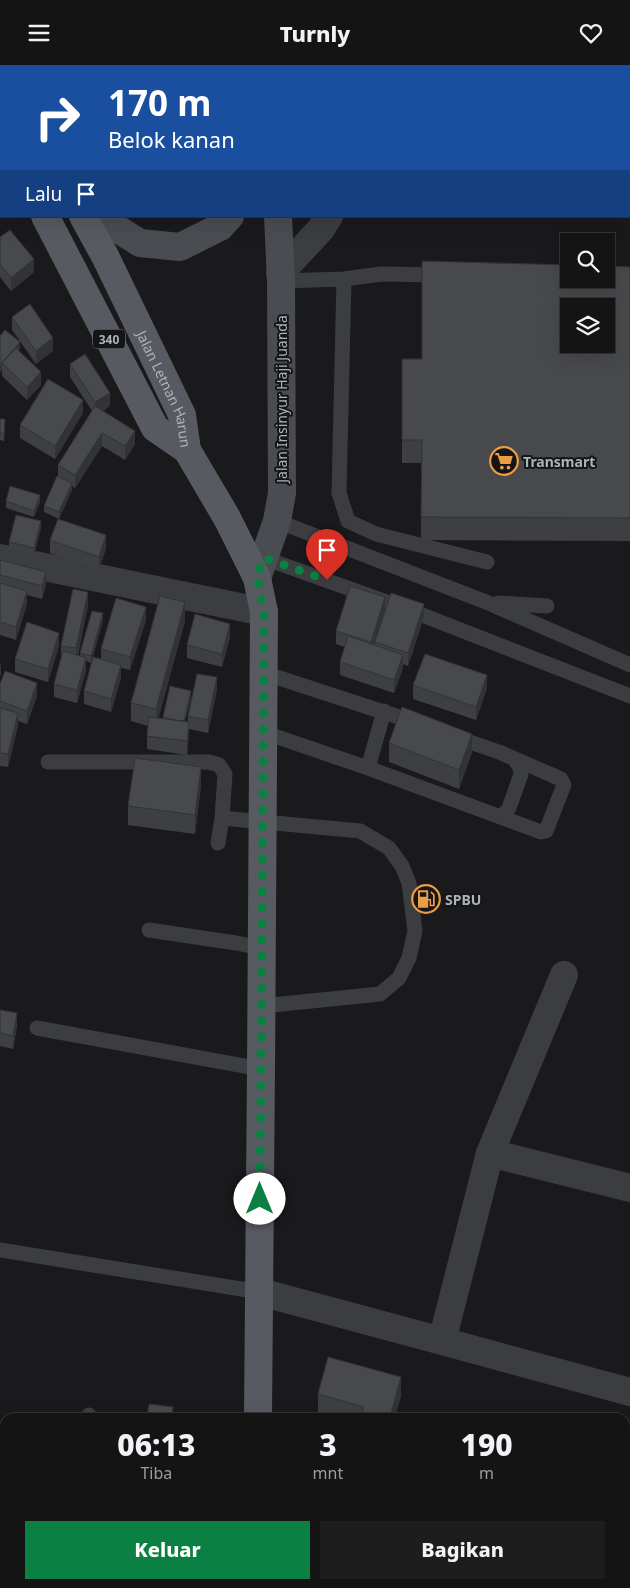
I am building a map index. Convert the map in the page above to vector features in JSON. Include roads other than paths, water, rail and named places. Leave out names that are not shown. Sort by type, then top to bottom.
[{"type":"main road","name":"Jalan Letnan Harun","points":[[46,217],[156,428],[187,450]]},
{"type":"main road","name":"Jalan Letnan Harun","points":[[84,217],[105,256],[182,415],[187,450]]},
{"type":"main road","points":[[99,217],[140,243],[180,247],[220,227],[229,217]]},
{"type":"main road","name":"Jalan Insinyur Haji Juanda","points":[[261,568],[277,521],[282,493],[281,277],[278,217]]},
{"type":"main road","points":[[187,450],[227,518],[261,568],[264,612],[264,673],[258,1413]]},
{"type":"street","points":[[281,277],[321,229],[328,217]]},
{"type":"street","points":[[0,558],[264,612]]},
{"type":"street","points":[[442,1341],[490,1153],[564,975]]},
{"type":"street","points":[[490,1153],[630,1188]]},
{"type":"street","points":[[260,1292],[630,1392]]},
{"type":"lane","points":[[281,277],[344,279],[381,274],[455,275]]},
{"type":"lane","points":[[344,279],[339,493],[348,521],[376,534],[488,562]]},
{"type":"lane","points":[[277,521],[486,602],[630,665]]},
{"type":"lane","points":[[261,568],[412,611],[630,696]]},
{"type":"lane","points":[[486,602],[546,606]]},
{"type":"lane","points":[[263,732],[368,768],[541,833],[546,831],[564,785],[561,779],[514,759],[384,711],[264,673]]},
{"type":"lane","points":[[368,768],[384,711]]},
{"type":"lane","points":[[499,816],[506,813],[509,808],[521,774],[520,767],[514,759]]},
{"type":"lane","points":[[48,762],[209,762],[219,765],[225,774],[218,843]]},
{"type":"lane","points":[[222,817],[360,831],[389,848],[402,865],[409,883],[415,931],[409,958],[399,977],[380,993],[262,1005]]},
{"type":"lane","points":[[149,930],[262,948]]},
{"type":"lane","points":[[37,1028],[262,1069]]},
{"type":"lane","points":[[0,1250],[260,1292]]},
{"type":"place","name":"Transmart","points":[[504,461]]},
{"type":"place","name":"SPBU","points":[[426,899]]}]
